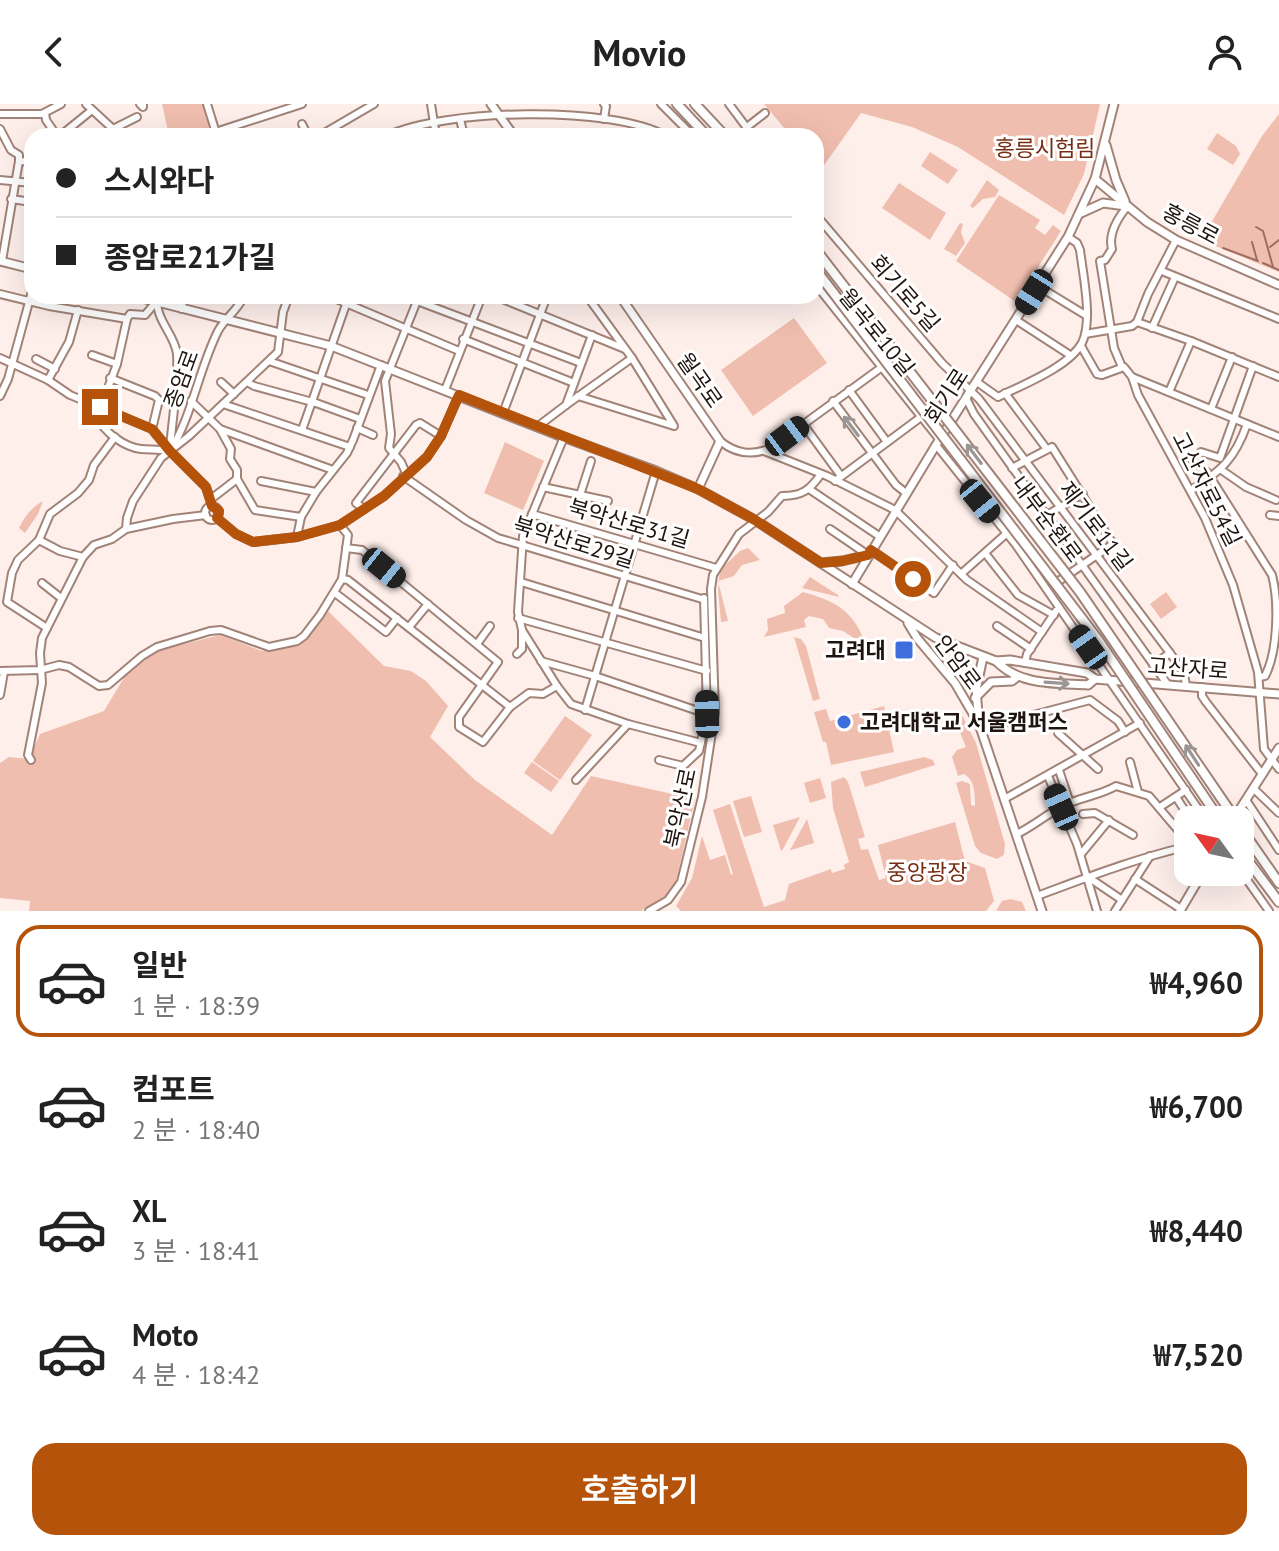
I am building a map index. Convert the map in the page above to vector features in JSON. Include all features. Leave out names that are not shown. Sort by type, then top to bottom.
[{"type":"highway","points":[[677,104],[700,128]]},
{"type":"highway","points":[[697,104],[718,128]]},
{"type":"highway","name":"내부순환로","points":[[824,260],[1080,592],[1225,806]]},
{"type":"highway","name":"내부순환로","points":[[824,280],[1099,641],[1211,806]]},
{"type":"highway","points":[[1254,847],[1279,883]]},
{"type":"highway","points":[[1254,869],[1279,902]]},
{"type":"main road","points":[[491,104],[508,128]]},
{"type":"main road","name":"회기로","points":[[852,584],[937,442],[1068,237],[1095,179],[1114,104]]},
{"type":"main road","points":[[1105,140],[1116,180],[1128,206]]},
{"type":"main road","name":"홍릉로","points":[[1095,179],[1176,240],[1279,285]]},
{"type":"main road","points":[[1079,214],[1103,203],[1128,206]]},
{"type":"main road","points":[[1,261],[24,267]]},
{"type":"main road","points":[[170,304],[331,346],[698,489],[755,520],[907,621]]},
{"type":"main road","name":"월곡로","points":[[626,304],[720,441],[698,489]]},
{"type":"main road","points":[[821,563],[842,561],[869,552]]},
{"type":"main road","name":"고산자로","points":[[907,621],[936,638],[996,661],[1087,673],[1095,679],[1279,694]]},
{"type":"main road","name":"안암로","points":[[907,621],[917,638],[955,683],[980,726]]},
{"type":"main road","name":"안암로","points":[[983,657],[975,698],[980,726],[1042,911]]},
{"type":"main road","name":"고산자로","points":[[996,661],[1017,677],[1033,681],[1088,685],[1095,679]]},
{"type":"main road","points":[[975,698],[991,682],[1017,677]]},
{"type":"main road","points":[[1243,806],[1279,748]]},
{"type":"main road","points":[[1181,910],[1195,886]]},
{"type":"street","points":[[0,114],[45,113],[61,104]]},
{"type":"street","points":[[207,104],[214,128]]},
{"type":"street","points":[[231,128],[302,104]]},
{"type":"street","points":[[333,128],[374,104]]},
{"type":"street","points":[[431,104],[435,128]]},
{"type":"street","points":[[604,104],[604,119]]},
{"type":"street","points":[[661,104],[685,128]]},
{"type":"street","points":[[729,104],[747,127],[765,113]]},
{"type":"street","points":[[67,128],[89,107],[110,128]]},
{"type":"street","points":[[45,113],[52,128]]},
{"type":"street","points":[[415,128],[434,121],[572,115],[644,128]]},
{"type":"street","points":[[120,128],[137,117]]},
{"type":"street","points":[[460,119],[462,128]]},
{"type":"street","points":[[302,124],[304,128]]},
{"type":"street","points":[[0,129],[11,150],[19,155],[1,261]]},
{"type":"street","points":[[19,161],[24,161]]},
{"type":"street","points":[[0,180],[24,182]]},
{"type":"street","points":[[11,199],[24,201]]},
{"type":"street","points":[[1081,346],[1097,374],[1122,367],[1114,348],[1100,261],[1105,260],[1112,249],[1110,242],[1114,229],[1128,206]]},
{"type":"street","name":"회기로5길","points":[[824,224],[968,396]]},
{"type":"street","points":[[977,382],[998,397],[1064,362],[1081,346],[1087,316],[1080,250],[1077,243],[1068,237]]},
{"type":"street","points":[[1085,334],[1132,326],[1137,322],[1176,240]]},
{"type":"street","points":[[1162,271],[1279,319]]},
{"type":"street","points":[[1152,328],[1175,277]]},
{"type":"street","points":[[1038,286],[1087,316]]},
{"type":"street","points":[[0,294],[24,301]]},
{"type":"street","name":"월곡로10길","points":[[824,295],[921,417],[1049,589],[1197,806]]},
{"type":"street","points":[[0,396],[8,379],[28,304]]},
{"type":"street","points":[[41,304],[127,319]]},
{"type":"street","points":[[153,304],[145,315],[130,314],[127,319],[117,364],[97,417],[115,437],[137,449],[170,451]]},
{"type":"street","points":[[159,304],[177,352],[170,451]]},
{"type":"street","points":[[182,304],[182,309]]},
{"type":"street","name":"종암로","points":[[170,451],[181,432],[201,370],[225,319],[240,304]]},
{"type":"street","points":[[126,529],[133,501],[161,458],[278,352],[286,304]]},
{"type":"street","points":[[302,430],[345,304],[459,351]]},
{"type":"street","points":[[405,474],[389,448],[391,434],[385,381],[416,304]]},
{"type":"street","points":[[425,304],[581,363]]},
{"type":"street","points":[[445,390],[479,304]]},
{"type":"street","points":[[516,304],[627,350]]},
{"type":"street","points":[[503,413],[543,304]]},
{"type":"street","points":[[578,396],[674,426],[627,350],[593,304]]},
{"type":"street","points":[[48,380],[69,342],[78,310]]},
{"type":"street","points":[[1016,320],[1070,355]]},
{"type":"street","points":[[1137,322],[1279,377]]},
{"type":"street","points":[[566,405],[592,335]]},
{"type":"street","points":[[463,339],[574,383]]},
{"type":"street","points":[[1169,392],[1191,341]]},
{"type":"street","points":[[92,355],[117,364]]},
{"type":"street","points":[[1211,409],[1232,357]]},
{"type":"street","points":[[0,358],[48,380],[70,395],[152,429],[206,487],[218,509],[217,518]]},
{"type":"street","points":[[537,427],[632,358]]},
{"type":"street","points":[[36,359],[55,369]]},
{"type":"street","points":[[269,361],[368,395]]},
{"type":"street","points":[[297,537],[301,517],[350,447],[381,365]]},
{"type":"street","points":[[1201,452],[1220,458],[1253,366]]},
{"type":"street","points":[[764,451],[882,367]]},
{"type":"street","name":"고산자로54길","points":[[1122,367],[1132,377],[1138,395],[1191,490],[1233,585],[1259,677],[1264,749],[1271,760]]},
{"type":"street","points":[[1132,377],[1279,437]]},
{"type":"street","points":[[110,378],[173,404]]},
{"type":"street","points":[[221,382],[234,394]]},
{"type":"street","points":[[247,382],[360,419]]},
{"type":"street","points":[[849,390],[887,442]]},
{"type":"street","points":[[1005,393],[1046,448]]},
{"type":"street","points":[[217,518],[236,534],[253,542],[297,537],[340,525],[384,496],[427,457],[441,436],[459,395]]},
{"type":"street","points":[[968,396],[974,414],[1168,685]]},
{"type":"street","name":"제기로11길","points":[[968,396],[979,399],[1170,653],[1184,673],[1186,686]]},
{"type":"street","points":[[152,429],[159,400]]},
{"type":"street","points":[[191,401],[220,429],[231,449],[230,459],[237,470],[237,479],[255,510],[301,517]]},
{"type":"street","points":[[833,401],[897,486],[906,493]]},
{"type":"street","points":[[223,404],[350,447]]},
{"type":"street","points":[[838,478],[921,417]]},
{"type":"street","points":[[364,509],[356,503],[416,425],[420,423],[441,436]]},
{"type":"street","points":[[803,424],[838,478]]},
{"type":"street","points":[[1191,490],[1228,463],[1247,424]]},
{"type":"street","points":[[357,428],[373,435]]},
{"type":"street","points":[[220,429],[333,470]]},
{"type":"street","points":[[47,628],[7,602],[12,573],[18,560],[39,540],[50,514],[89,480],[94,465],[115,437]]},
{"type":"street","points":[[564,437],[523,536],[518,618],[522,630],[569,703],[628,724],[701,743]]},
{"type":"street","points":[[720,441],[733,452],[764,451],[838,478],[895,510],[961,574],[1042,632]]},
{"type":"street","points":[[1012,468],[1052,447],[1113,544],[1049,589]]},
{"type":"street","points":[[1185,454],[1211,477],[1275,574],[1277,608],[1269,667],[1265,676],[1259,677]]},
{"type":"street","points":[[580,495],[591,461]]},
{"type":"street","points":[[1220,469],[1246,487],[1276,500]]},
{"type":"street","points":[[585,710],[656,471]]},
{"type":"street","name":"북악산로29길","points":[[405,474],[466,520],[498,538],[702,599]]},
{"type":"street","points":[[755,520],[768,512],[782,496],[804,493],[821,474]]},
{"type":"street","points":[[206,515],[212,502],[237,479]]},
{"type":"street","points":[[261,481],[316,492]]},
{"type":"street","points":[[543,487],[608,501]]},
{"type":"street","points":[[809,489],[879,536]]},
{"type":"street","points":[[1047,515],[1083,494]]},
{"type":"street","name":"북악산로31길","points":[[532,514],[716,568]]},
{"type":"street","points":[[31,760],[28,755],[42,683],[42,638],[83,557],[94,545],[112,539],[126,529],[206,515]]},
{"type":"street","points":[[206,515],[211,520],[217,518]]},
{"type":"street","points":[[1270,515],[1279,516]]},
{"type":"street","name":"북악산로","points":[[649,911],[668,900],[681,882],[702,797],[715,713],[712,581],[716,568],[739,534],[755,520]]},
{"type":"street","points":[[0,695],[2,671],[40,670],[59,665],[69,667],[99,686],[108,685],[157,647],[210,631],[221,630],[269,647],[297,641],[304,636],[342,579],[348,535],[340,525]]},
{"type":"street","points":[[830,529],[934,593],[953,565]]},
{"type":"street","points":[[961,574],[1007,533]]},
{"type":"street","points":[[39,540],[60,551],[83,557]]},
{"type":"street","points":[[346,548],[362,550],[499,663],[457,723],[480,742],[486,740],[510,707],[529,693],[543,694],[557,686]]},
{"type":"street","points":[[985,553],[1018,595],[1054,615]]},
{"type":"street","points":[[342,579],[348,580],[510,707]]},
{"type":"street","points":[[521,582],[705,638]]},
{"type":"street","points":[[42,583],[61,598]]},
{"type":"street","points":[[335,593],[386,632],[397,618]]},
{"type":"street","points":[[1111,604],[1125,594]]},
{"type":"street","points":[[659,760],[683,766],[697,755],[701,743],[707,714],[702,599],[712,596]]},
{"type":"street","points":[[409,627],[428,604]]},
{"type":"street","points":[[1025,663],[1060,606]]},
{"type":"street","points":[[518,618],[707,671]]},
{"type":"street","points":[[477,644],[490,626]]},
{"type":"street","points":[[997,626],[1031,649]]},
{"type":"street","points":[[517,654],[522,649],[522,630]]},
{"type":"street","points":[[1153,665],[1170,653]]},
{"type":"street","points":[[541,661],[707,714]]},
{"type":"street","points":[[1269,667],[1279,664]]},
{"type":"street","points":[[1202,687],[1206,702],[1262,774]]},
{"type":"street","points":[[980,726],[1090,700],[1118,721],[1125,732]]},
{"type":"street","points":[[1006,798],[1140,723]]},
{"type":"street","points":[[576,780],[628,724]]},
{"type":"street","points":[[1058,733],[1098,769]]},
{"type":"street","points":[[1271,760],[1279,769]]},
{"type":"street","points":[[1130,762],[1138,792]]},
{"type":"street","points":[[1059,770],[1070,803]]},
{"type":"street","points":[[1048,776],[1081,854],[1097,911]]},
{"type":"street","points":[[1017,834],[1061,807],[1116,786],[1149,796],[1174,824]]},
{"type":"street","points":[[1253,788],[1279,813]]},
{"type":"street","points":[[1160,807],[1186,790]]},
{"type":"street","points":[[1176,797],[1182,806]]},
{"type":"street","points":[[1245,802],[1278,847]]},
{"type":"street","points":[[1083,814],[1095,813],[1133,835]]},
{"type":"street","points":[[1081,854],[1109,820]]},
{"type":"street","points":[[1037,896],[1174,850]]},
{"type":"street","points":[[1115,911],[1150,856]]},
{"type":"street","points":[[1088,877],[1122,900]]},
{"type":"street","points":[[1135,879],[1181,910]]},
{"type":"street","points":[[1251,886],[1269,911]]},
{"type":"green space","points":[[162,104],[202,104],[209,128],[167,128]]},
{"type":"green space","name":"홍릉시험림","points":[[764,104],[1100,104],[1084,174],[1064,215],[958,147],[912,127],[861,113],[824,165],[824,128],[784,128]]},
{"type":"green space","points":[[1279,114],[1279,272],[1201,240],[1262,136]]},
{"type":"green space","points":[[1217,133],[1236,146],[1240,154],[1233,165],[1207,149]]},
{"type":"green space","points":[[930,152],[958,170],[948,184],[921,166]]},
{"type":"green space","points":[[987,180],[999,190],[995,197],[983,199],[973,208],[970,206]]},
{"type":"green space","points":[[899,183],[946,213],[930,240],[882,208]]},
{"type":"green space","points":[[999,195],[1040,220],[1035,228],[1045,235],[1053,225],[1061,231],[1016,302],[956,261]]},
{"type":"green space","points":[[960,223],[963,224],[961,232],[965,243],[956,256],[944,249]]},
{"type":"green space","points":[[794,318],[827,363],[753,416],[721,370]]},
{"type":"green space","points":[[505,442],[544,461],[523,510],[484,493]]},
{"type":"green space","points":[[43,501],[25,533],[19,528],[21,524],[32,509]]},
{"type":"green space","points":[[748,548],[760,560],[742,565],[734,576],[719,581],[720,570],[740,551]]},
{"type":"green space","points":[[810,577],[838,595],[839,597],[802,588]]},
{"type":"green space","points":[[719,584],[728,621],[721,622]]},
{"type":"green space","points":[[803,592],[822,598],[846,612],[863,638],[857,640],[843,631],[829,628],[823,619],[809,616],[804,620],[806,627],[764,637],[768,630],[767,619],[785,613],[784,606]]},
{"type":"green space","points":[[1166,592],[1177,607],[1161,619],[1150,604]]},
{"type":"green space","points":[[327,610],[384,666],[411,671],[426,681],[448,706],[430,737],[475,780],[552,835],[591,776],[695,799],[676,881],[668,894],[641,911],[29,911],[30,901],[0,898],[0,763],[9,757],[29,759],[40,734],[104,711],[125,676],[156,651],[220,635],[262,651],[301,643]]},
{"type":"green space","points":[[794,637],[801,639],[806,646],[820,699],[813,701]]},
{"type":"green space","points":[[884,706],[894,752],[831,765],[814,712],[826,709],[830,721]]},
{"type":"green space","points":[[962,715],[976,743],[1005,844],[1004,855],[997,859],[981,853],[975,846],[956,783],[962,781],[970,784],[971,805],[975,806],[972,784],[964,774],[958,776],[952,757],[957,750],[966,747],[954,718]]},
{"type":"green space","points":[[565,716],[592,735],[560,780],[533,761]]},
{"type":"green space","points":[[924,757],[933,760],[935,765],[865,787],[860,772]]},
{"type":"green space","points":[[532,762],[559,781],[551,792],[524,773]]},
{"type":"green space","name":"중앙광장","points":[[844,777],[865,837],[858,839],[861,850],[868,849],[879,880],[886,878],[878,845],[955,822],[965,861],[985,868],[994,901],[986,911],[681,911],[676,906],[692,878],[702,836],[710,860],[725,855],[733,874],[713,810],[730,804],[764,907],[785,900],[789,884],[831,869],[832,873],[845,869],[844,865],[849,862],[833,808],[831,782]]},
{"type":"green space","points":[[820,778],[826,798],[810,803],[804,783]]},
{"type":"green space","points":[[751,796],[762,832],[744,837],[733,801]]},
{"type":"green space","points":[[800,817],[783,849],[781,851],[773,825]]},
{"type":"green space","points":[[807,819],[814,843],[790,850]]},
{"type":"green space","points":[[1011,899],[1022,902],[1026,911],[996,911],[1002,901]]},
{"type":"pier","points":[[824,258],[957,425],[959,423],[1141,667],[1149,667],[1169,695],[1160,695],[1236,806],[1207,806],[1131,694],[1126,694],[1107,666],[1111,666],[1094,640],[944,442],[948,437],[824,278]]},
{"type":"pier","points":[[1254,832],[1279,869],[1279,907],[1254,874]]},
{"type":"waterway","points":[[1256,227],[1263,231],[1273,267]]},
{"type":"waterway","points":[[1270,247],[1279,240]]},
{"type":"waterway","points":[[1252,242],[1257,260]]},
{"type":"waterway","points":[[1223,248],[1258,261]]},
{"type":"waterway","points":[[1263,263],[1279,270]]},
{"type":"place","name":"고려대","points":[[904,650]]},
{"type":"place","name":"고려대학교 서울캠퍼스","points":[[844,722]]},
{"type":"route","points":[[100,407],[152,429],[206,487],[212,506],[219,511],[217,518],[236,534],[253,542],[297,537],[340,525],[384,496],[428,455],[441,436],[459,395],[698,489],[755,520],[821,563],[868,555],[871,550],[913,579]]}]
